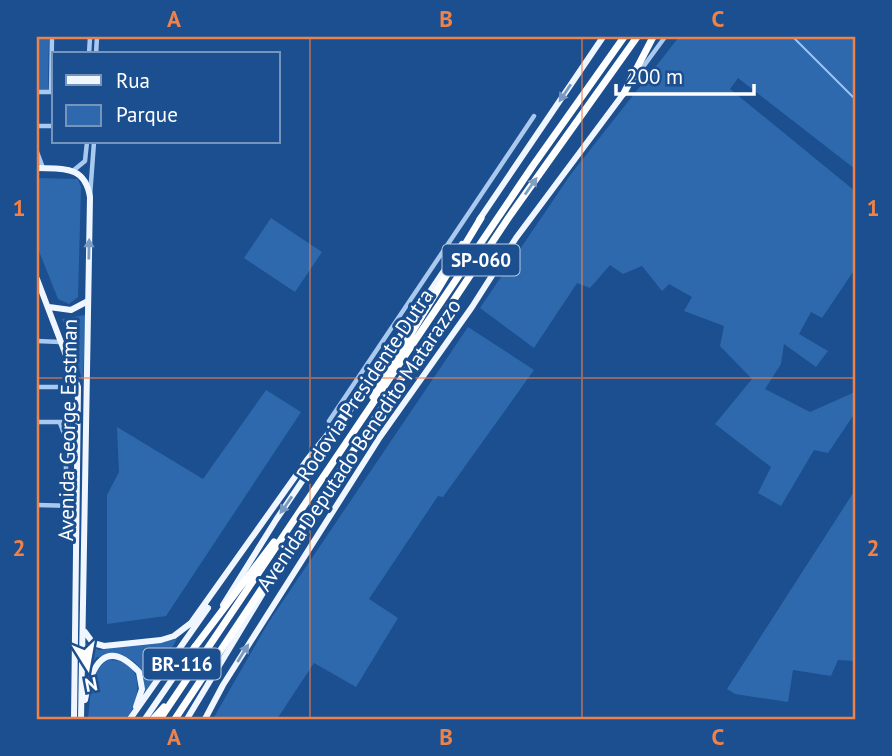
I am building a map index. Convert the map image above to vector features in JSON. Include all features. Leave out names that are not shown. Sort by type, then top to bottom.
[{"type":"highway","name":"Rodovia Presidente Dutra","points":[[160,719],[624,37]]},
{"type":"highway","name":"Rodovia Presidente Dutra","points":[[175,719],[509,217],[637,37]]},
{"type":"highway","points":[[624,93],[653,37]]},
{"type":"highway","points":[[355,430],[481,218]]},
{"type":"highway","points":[[194,648],[263,555],[293,521]]},
{"type":"highway","points":[[153,719],[177,694]]},
{"type":"main road","points":[[84,630],[93,643],[104,646],[132,645],[174,636],[191,623],[307,460],[355,397],[367,388],[603,37]]},
{"type":"main road","name":"Avenida Deputado Benedito Matarazzo","points":[[205,719],[223,685],[380,437],[472,307],[516,238],[624,93]]},
{"type":"main road","points":[[40,169],[75,170],[84,178],[90,197]]},
{"type":"main road","name":"Avenida George Eastman","points":[[82,719],[90,197]]},
{"type":"main road","name":"Avenida George Eastman","points":[[37,279],[38,290],[49,307],[78,387],[74,719]]},
{"type":"main road","points":[[49,307],[71,310],[88,301]]},
{"type":"main road","name":"BR-116","points":[[145,719],[367,388]]},
{"type":"main road","name":"Avenida Deputado Benedito Matarazzo","points":[[187,719],[222,656],[282,560]]},
{"type":"main road","points":[[132,717],[202,619],[226,576]]},
{"type":"main road","points":[[82,719],[93,668],[105,657],[124,659],[139,671],[142,689],[132,717]]},
{"type":"street","points":[[624,93],[665,37]]},
{"type":"street","points":[[329,421],[534,116]]},
{"type":"street","points":[[75,170],[85,161],[87,144]]},
{"type":"street","name":"Avenida George Eastman","points":[[90,197],[94,144]]},
{"type":"street","points":[[37,152],[40,169]]},
{"type":"street","points":[[37,298],[45,299]]},
{"type":"street","points":[[37,341],[62,342]]},
{"type":"street","points":[[37,387],[78,387]]},
{"type":"street","points":[[37,422],[77,422]]},
{"type":"street","points":[[60,423],[66,439],[66,477]]},
{"type":"street","points":[[37,506],[77,506]]},
{"type":"green space","points":[[37,37],[49,37],[48,90],[37,90]]},
{"type":"green space","points":[[679,37],[855,37],[855,169],[738,78],[730,89],[855,191],[855,269],[822,318],[811,312],[799,334],[828,351],[816,367],[784,344],[781,364],[765,389],[810,412],[855,392],[855,413],[828,453],[814,450],[781,506],[758,493],[771,467],[715,424],[752,379],[720,346],[724,326],[684,311],[692,297],[669,284],[662,291],[642,266],[623,274],[610,265],[590,288],[577,283],[534,348],[480,308],[571,174]]},
{"type":"green space","points":[[37,178],[78,179],[81,187],[78,297],[69,304],[58,299],[37,246]]},
{"type":"green space","points":[[271,218],[322,252],[295,292],[244,258]]},
{"type":"green space","points":[[85,315],[85,321],[83,382],[62,319]]},
{"type":"green space","points":[[468,327],[534,370],[443,497],[438,496],[369,599],[398,618],[356,687],[314,663],[277,719],[213,719],[268,623]]},
{"type":"green space","points":[[266,390],[301,412],[166,616],[107,624],[107,495],[119,472],[117,427],[203,479]]},
{"type":"green space","points":[[855,490],[855,661],[838,660],[831,676],[793,670],[788,702],[735,694],[727,689]]},
{"type":"green space","points":[[177,639],[144,697],[143,675],[139,667],[127,658],[97,657],[84,672],[85,643],[99,650]]},
{"type":"green space","points":[[107,660],[128,665],[137,680],[136,700],[127,719],[88,719],[94,679]]},
{"type":"waterway","points":[[793,37],[855,99]]}]
